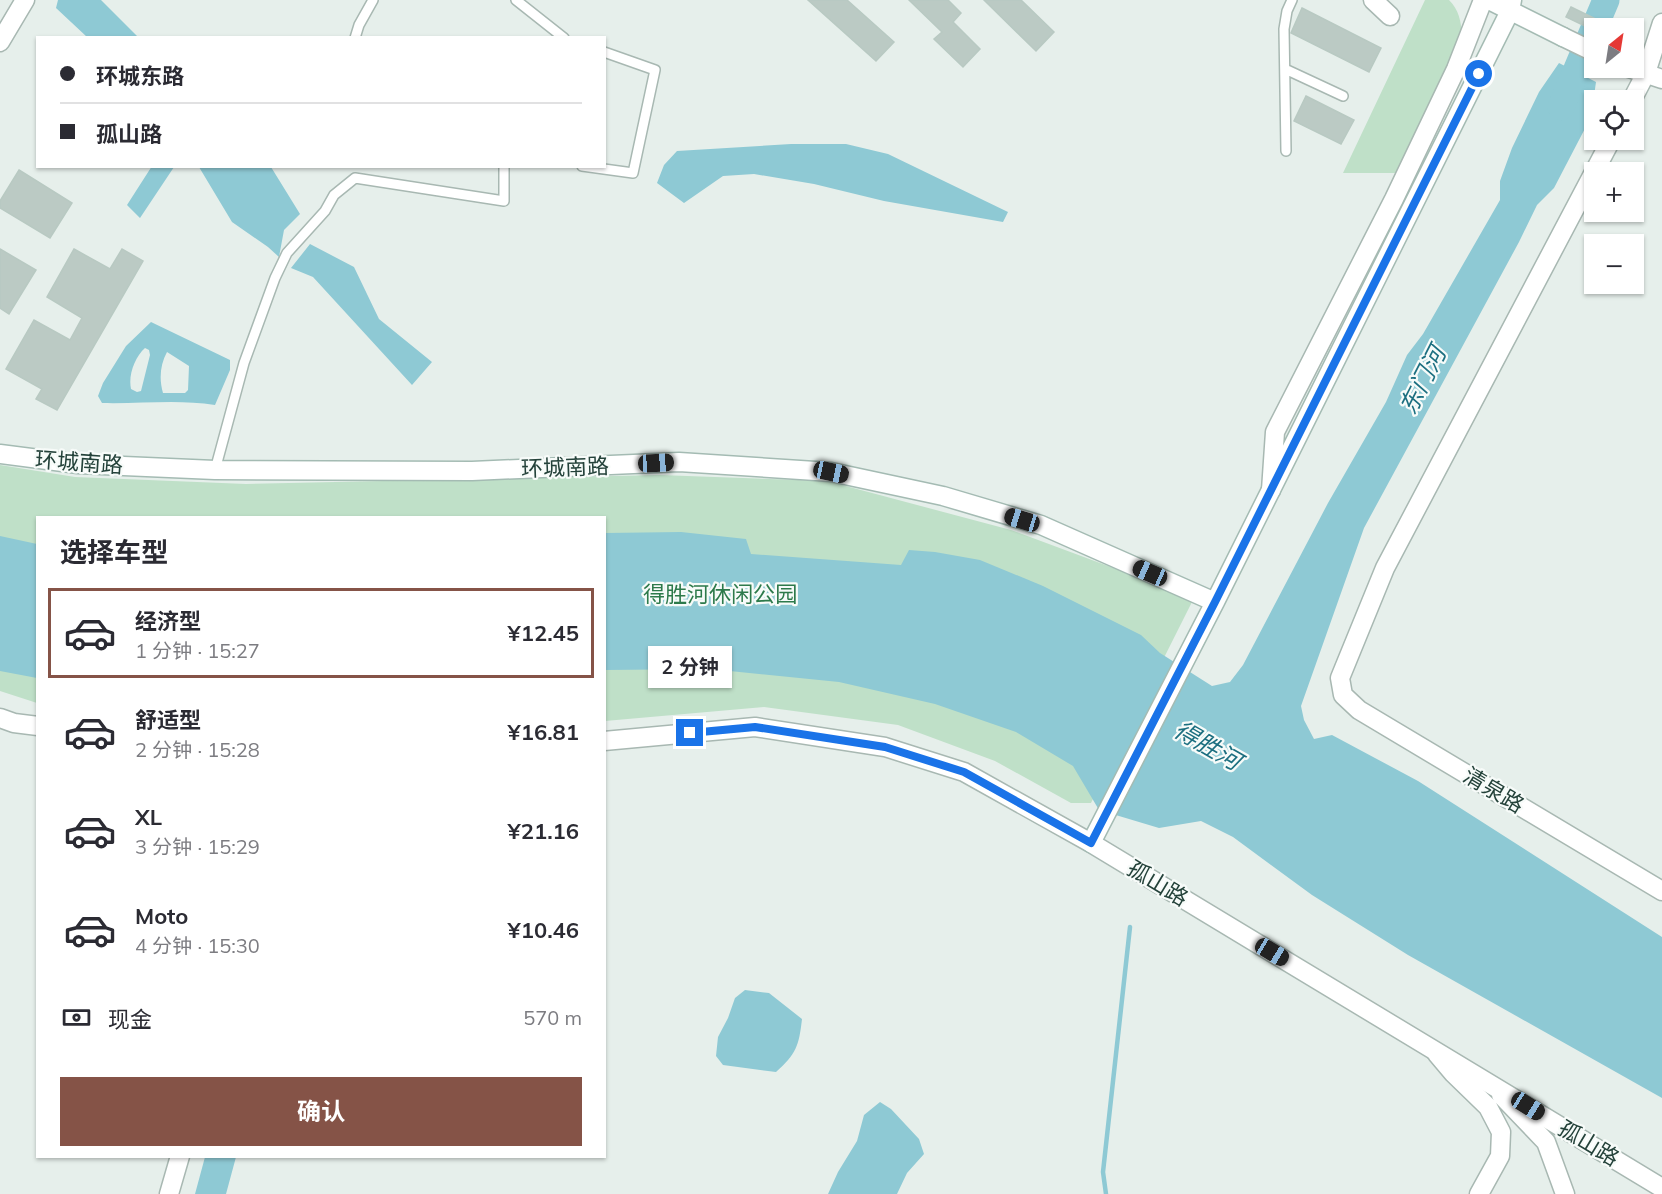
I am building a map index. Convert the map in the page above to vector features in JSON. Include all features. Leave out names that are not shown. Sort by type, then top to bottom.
[{"type":"street","points":[[0,42],[25,0]]},
{"type":"street","points":[[1373,0],[1390,16]]},
{"type":"street","points":[[1271,490],[1275,432],[1399,188],[1456,69],[1483,0]]},
{"type":"street","points":[[1489,0],[1511,6],[1584,47]]},
{"type":"street","points":[[1091,843],[1215,602],[1511,6]]},
{"type":"street","points":[[1637,90],[1646,73],[1662,23]]},
{"type":"street","name":"清泉路","points":[[1606,150],[1385,568],[1340,678],[1343,695],[1359,710],[1662,891]]},
{"type":"street","name":"环城南路","points":[[0,454],[78,464],[215,470],[472,471],[679,462],[831,472],[943,496],[1041,525],[1215,602]]},
{"type":"street","points":[[0,718],[14,723],[36,726]]},
{"type":"street","name":"孤山路","points":[[606,741],[755,727],[885,747],[964,772],[1091,843],[1662,1188]]},
{"type":"street","points":[[1434,1050],[1453,1073],[1488,1107],[1501,1132],[1500,1156],[1479,1194]]},
{"type":"street","points":[[1490,1083],[1546,1142],[1565,1194]]},
{"type":"street","points":[[169,1194],[179,1158]]},
{"type":"lane","points":[[356,36],[373,0]]},
{"type":"lane","points":[[516,0],[559,36]]},
{"type":"lane","points":[[1286,151],[1284,29],[1287,11],[1292,0]]},
{"type":"lane","points":[[595,168],[633,174],[655,70],[606,53]]},
{"type":"lane","points":[[1285,69],[1343,96]]},
{"type":"lane","points":[[215,470],[244,363],[287,253],[326,212],[334,195],[355,178],[358,168]]},
{"type":"lane","points":[[355,178],[504,201],[504,168]]},
{"type":"green space","points":[[1425,0],[1449,0],[1459,16],[1462,35],[1396,173],[1343,173]]},
{"type":"green space","name":"得胜河休闲公园","points":[[0,465],[75,477],[246,484],[659,475],[827,481],[1011,530],[1194,598],[1091,803],[1071,803],[995,761],[898,725],[764,707],[606,721],[606,516],[36,516],[36,703],[0,691]]},
{"type":"water","points":[[58,0],[101,0],[137,36],[86,36],[56,8]]},
{"type":"water","name":"得胜河","points":[[1559,63],[1584,76],[1584,78],[1596,82],[1595,90],[1584,90],[1584,130],[1554,188],[1537,205],[1364,528],[1301,706],[1304,720],[1314,739],[1332,735],[1418,781],[1662,937],[1662,1098],[1408,955],[1312,895],[1233,837],[1201,821],[1159,828],[1099,810],[1073,766],[1016,732],[935,704],[839,682],[710,669],[606,670],[606,533],[681,532],[746,539],[751,554],[901,565],[909,550],[980,560],[1043,586],[1141,635],[1160,653],[1212,686],[1230,682],[1243,665],[1328,503],[1386,402],[1407,355],[1423,334],[1500,200],[1500,181],[1512,148],[1539,92]]},
{"type":"water","points":[[791,144],[846,144],[888,154],[1008,212],[1003,222],[884,201],[814,184],[754,174],[723,176],[684,203],[657,183],[664,165],[677,151]]},
{"type":"water","points":[[151,168],[173,168],[140,218],[127,205]]},
{"type":"water","points":[[200,168],[272,168],[300,214],[284,230],[279,257],[232,222]]},
{"type":"water","points":[[310,244],[354,267],[379,319],[432,362],[412,385],[313,277],[291,268]]},
{"type":"water","points":[[151,322],[230,360],[230,370],[215,405],[173,402],[102,403],[98,396],[103,383],[126,346]],"holes":[[[145,348],[149,350],[150,355],[141,391],[137,392],[131,389],[131,372],[138,356]],[[167,352],[189,366],[188,390],[185,393],[163,393],[161,372]]]},
{"type":"water","points":[[0,536],[36,544],[36,678],[0,671]]},
{"type":"water","points":[[745,990],[769,993],[802,1019],[795,1049],[776,1072],[723,1065],[716,1056],[718,1037],[735,998]]},
{"type":"water","points":[[880,1102],[891,1109],[919,1139],[924,1154],[907,1173],[897,1194],[828,1194],[857,1141],[864,1115]]},
{"type":"water","points":[[205,1158],[236,1158],[226,1194],[195,1194]]},
{"type":"building","points":[[808,0],[847,0],[894,42],[876,61]]},
{"type":"building","points":[[909,0],[948,0],[961,13],[953,22],[980,49],[963,67],[934,39],[942,32]]},
{"type":"building","points":[[984,0],[1021,0],[1054,32],[1036,51]]},
{"type":"building","points":[[1571,7],[1594,18],[1584,18],[1584,26],[1566,17]]},
{"type":"building","points":[[1302,8],[1381,48],[1369,72],[1291,33]]},
{"type":"building","points":[[1306,96],[1354,120],[1341,144],[1294,121]]},
{"type":"building","points":[[19,170],[72,203],[50,238],[0,208],[0,201]]},
{"type":"building","points":[[0,249],[36,270],[9,314],[0,308]]},
{"type":"building","points":[[74,249],[110,269],[122,249],[143,261],[57,410],[36,399],[42,389],[6,369],[34,320],[70,340],[82,318],[47,297]]},
{"type":"waterway","name":"东门河","points":[[1561,107],[1606,0]]},
{"type":"waterway","points":[[1106,1194],[1103,1172],[1130,927]]},
{"type":"route","points":[[690,733],[755,727],[885,747],[964,772],[1091,843],[1215,602],[1479,74]]}]
